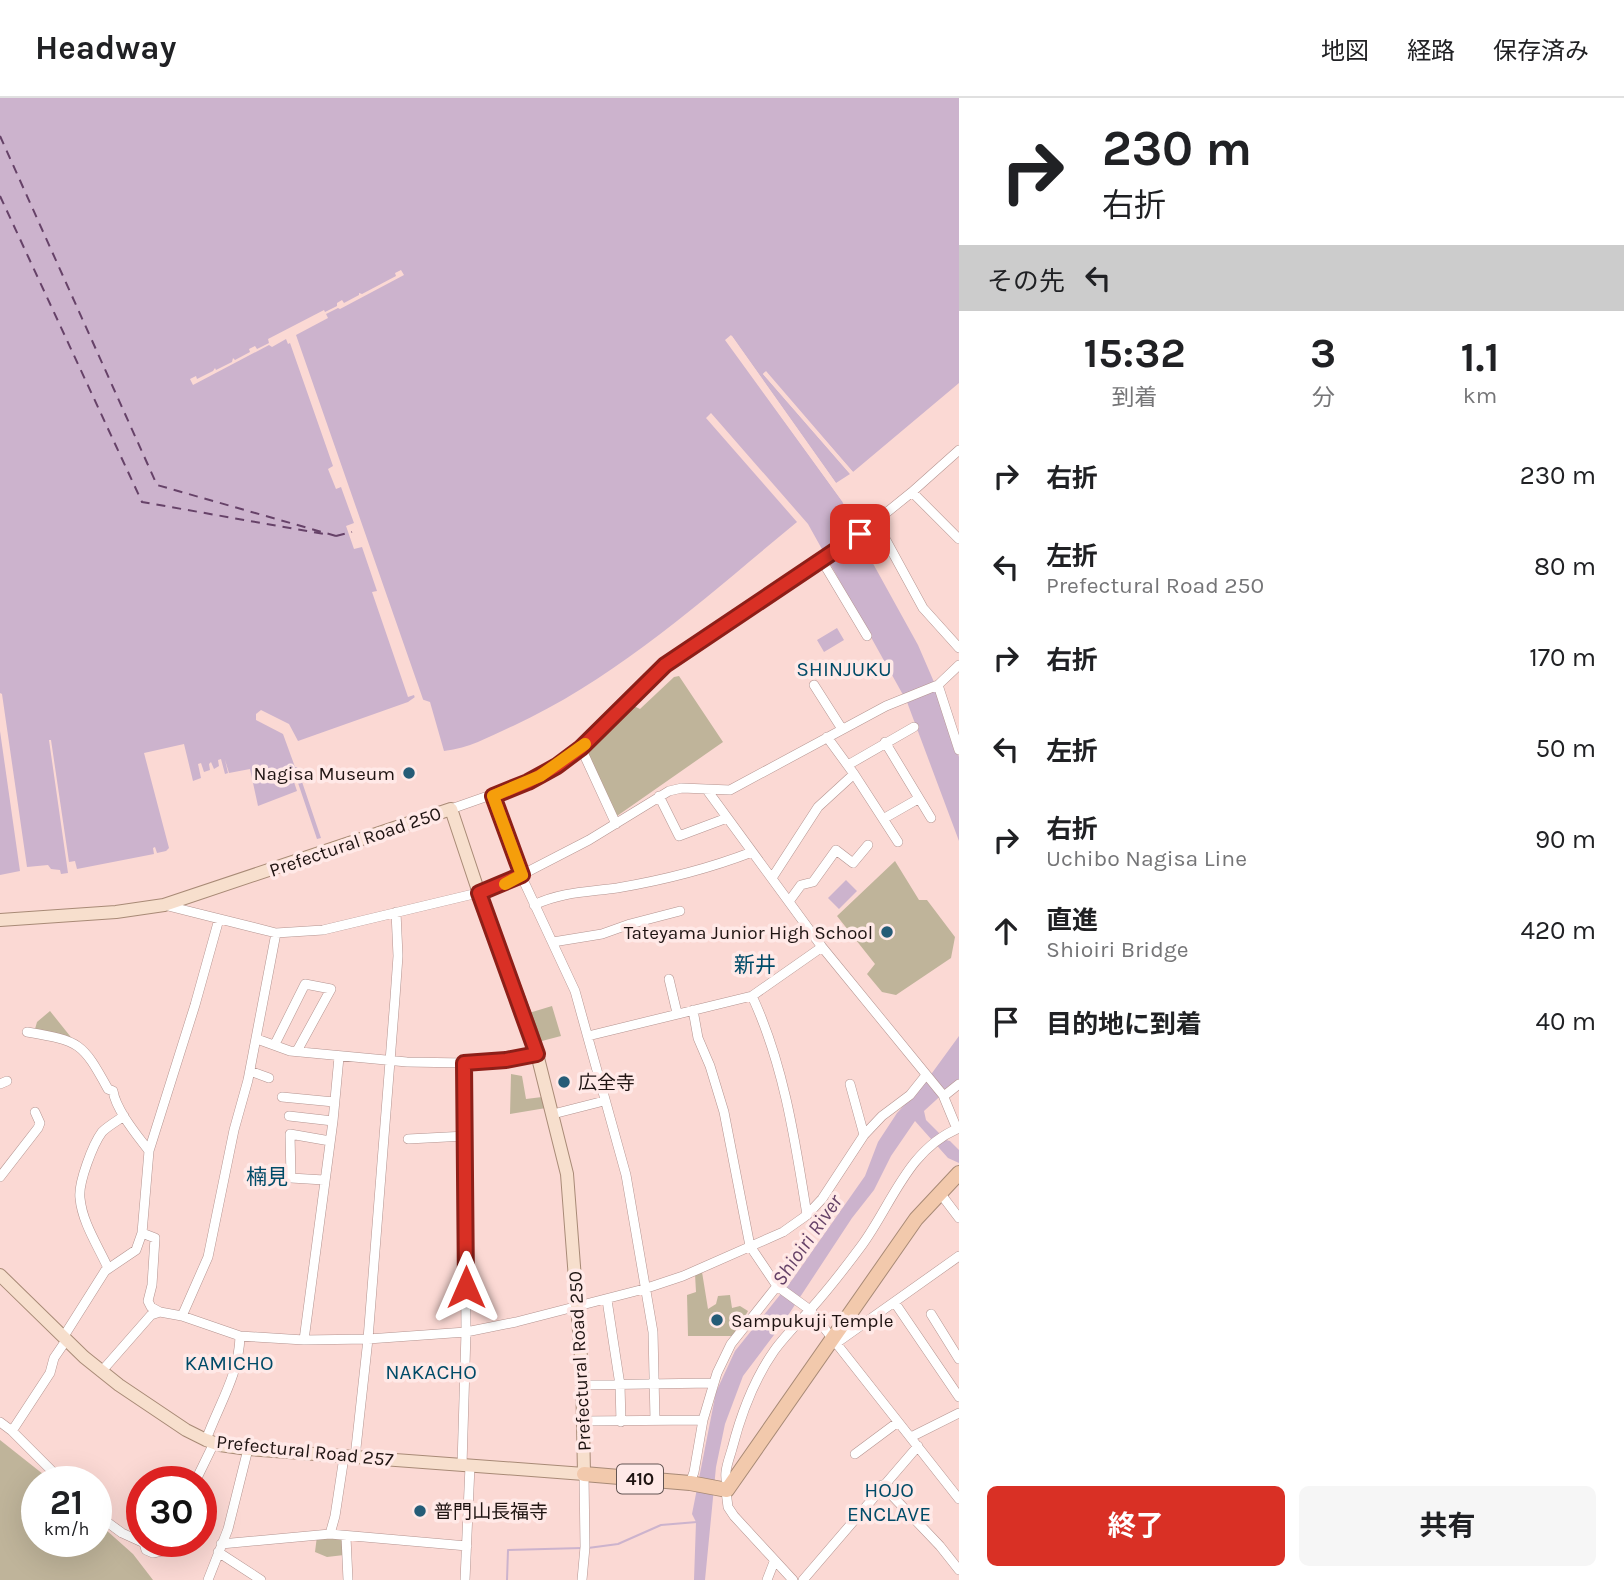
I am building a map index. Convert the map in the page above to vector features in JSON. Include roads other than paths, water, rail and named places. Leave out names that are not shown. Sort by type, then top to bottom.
[{"type":"highway","points":[[724,1490],[834,1342],[899,1243],[959,1173]]},
{"type":"highway","name":"410","points":[[584,1474],[693,1483],[724,1490]]},
{"type":"main road","name":"Prefectural Road 250","points":[[0,920],[94,914],[164,905],[451,809],[537,1054],[569,1187],[582,1385],[584,1474]]},
{"type":"main road","name":"Prefectural Road 257","points":[[1,1277],[102,1372],[151,1408],[210,1441],[248,1448],[349,1457],[584,1474]]},
{"type":"street","points":[[451,809],[493,796],[540,776],[581,748],[665,665],[860,534],[958,452]]},
{"type":"street","points":[[912,492],[959,539]]},
{"type":"street","points":[[876,522],[923,608],[959,648]]},
{"type":"street","points":[[823,558],[867,636]]},
{"type":"street","points":[[164,905],[193,910],[276,933],[323,930],[479,893],[522,875],[616,824],[673,789],[730,790],[903,697],[937,686],[959,666]]},
{"type":"street","points":[[814,685],[842,729]]},
{"type":"street","points":[[937,686],[959,751]]},
{"type":"street","points":[[772,878],[818,807],[851,769],[885,742],[914,727]]},
{"type":"street","points":[[827,737],[898,842]]},
{"type":"street","points":[[885,742],[931,818]]},
{"type":"street","points":[[581,748],[616,824]]},
{"type":"street","points":[[708,790],[822,947],[944,1096],[958,1128],[935,1142],[905,1175],[865,1242],[773,1353],[749,1394],[741,1414],[724,1479],[730,1511],[793,1580]]},
{"type":"street","points":[[493,796],[534,905],[575,991],[626,1175],[653,1332],[655,1420]]},
{"type":"street","points":[[659,796],[678,836],[727,818]]},
{"type":"street","points":[[883,819],[918,799]]},
{"type":"street","points":[[790,900],[801,885],[813,882],[836,850],[853,863],[868,845]]},
{"type":"street","points":[[534,905],[556,895],[615,888],[699,872],[752,852]]},
{"type":"street","points":[[553,943],[574,937],[602,934],[680,911]]},
{"type":"street","points":[[330,1534],[349,1457],[369,1339],[398,956],[396,912]]},
{"type":"street","points":[[12,1431],[50,1373],[54,1358],[108,1268],[136,1250],[142,1233],[149,1151],[219,919]]},
{"type":"street","points":[[182,1316],[208,1257],[234,1130],[257,1039],[276,933]]},
{"type":"street","points":[[588,1036],[752,996],[822,947]]},
{"type":"street","points":[[669,979],[677,1013]]},
{"type":"street","points":[[275,1044],[305,984],[331,989],[297,1051]]},
{"type":"street","points":[[752,996],[769,1031],[784,1086],[807,1215]]},
{"type":"street","points":[[693,1010],[698,1038],[724,1112],[750,1246],[779,1288],[810,1310],[959,1499]]},
{"type":"street","points":[[27,1032],[57,1037],[81,1047],[107,1089],[113,1090],[114,1099],[124,1116],[149,1151]]},
{"type":"street","points":[[257,1039],[290,1051],[390,1060],[464,1063],[506,1060],[537,1054]]},
{"type":"street","points":[[304,1340],[339,1056]]},
{"type":"street","points":[[464,1063],[465,1580]]},
{"type":"street","points":[[250,1072],[270,1078]]},
{"type":"street","points":[[142,1233],[155,1238],[152,1285],[148,1301],[151,1307],[240,1336],[304,1340],[369,1339],[466,1332],[516,1322],[607,1300],[683,1276],[783,1232],[807,1215],[822,1199],[864,1135],[882,1116],[910,1095],[927,1076]]},
{"type":"street","points":[[850,1083],[864,1135]]},
{"type":"street","points":[[944,1096],[959,1084]]},
{"type":"street","points":[[282,1097],[334,1102]]},
{"type":"street","points":[[553,1114],[604,1101]]},
{"type":"street","points":[[0,1177],[38,1128],[40,1123],[35,1112]]},
{"type":"street","points":[[108,1268],[85,1219],[79,1197],[84,1173],[96,1143],[103,1131],[124,1116]]},
{"type":"street","points":[[289,1116],[333,1121]]},
{"type":"street","points":[[324,1180],[291,1178],[290,1134],[330,1141]]},
{"type":"street","points":[[408,1139],[466,1136]]},
{"type":"street","points":[[940,1193],[959,1218]]},
{"type":"street","points":[[834,1342],[895,1303],[959,1256]]},
{"type":"street","points":[[693,1483],[703,1420],[713,1383],[731,1344],[779,1288]]},
{"type":"street","points":[[607,1300],[620,1385],[621,1422]]},
{"type":"street","points":[[895,1303],[959,1397]]},
{"type":"street","points":[[102,1372],[151,1315],[160,1312]]},
{"type":"street","points":[[931,1314],[959,1359]]},
{"type":"street","points":[[201,1466],[210,1441],[215,1415],[232,1384],[238,1365],[240,1336]]},
{"type":"street","points":[[582,1385],[713,1383]]},
{"type":"street","points":[[911,1437],[959,1413]]},
{"type":"street","points":[[583,1421],[703,1420]]},
{"type":"street","points":[[0,1422],[47,1466]]},
{"type":"street","points":[[855,1454],[898,1422]]},
{"type":"street","points":[[803,1580],[918,1446]]},
{"type":"street","points":[[208,1580],[241,1482],[248,1448]]},
{"type":"street","points":[[582,1580],[585,1548],[584,1474]]},
{"type":"street","points":[[882,1485],[959,1570]]},
{"type":"street","points":[[219,1548],[330,1534],[467,1546]]},
{"type":"street","points":[[346,1537],[348,1580]]},
{"type":"street","points":[[219,1548],[261,1580]]},
{"type":"street","points":[[767,1580],[774,1562]]},
{"type":"waterway","points":[[588,1548],[618,1544],[661,1525],[697,1522]]},
{"type":"waterway","points":[[507,1580],[508,1550],[582,1548]]},
{"type":"place","name":"Nagisa Museum","points":[[409,773]]},
{"type":"place","name":"Tateyama Junior High School","points":[[887,932]]},
{"type":"place","name":"広全寺","points":[[564,1082]]},
{"type":"place","name":"Sampukuji Temple","points":[[717,1320]]},
{"type":"place","name":"普門山長福寺","points":[[420,1511]]},
{"type":"district","name":"SHINJUKU","points":[[844,669]]},
{"type":"district","name":"新井","points":[[755,965]]},
{"type":"district","name":"楠見","points":[[267,1177]]},
{"type":"district","name":"KAMICHO","points":[[229,1363]]},
{"type":"district","name":"NAKACHO","points":[[431,1372]]},
{"type":"district","name":"HOJO ENCLAVE","points":[[889,1502]]},
{"type":"water label","name":"Shioiri River","points":[[807,1240]]}]
